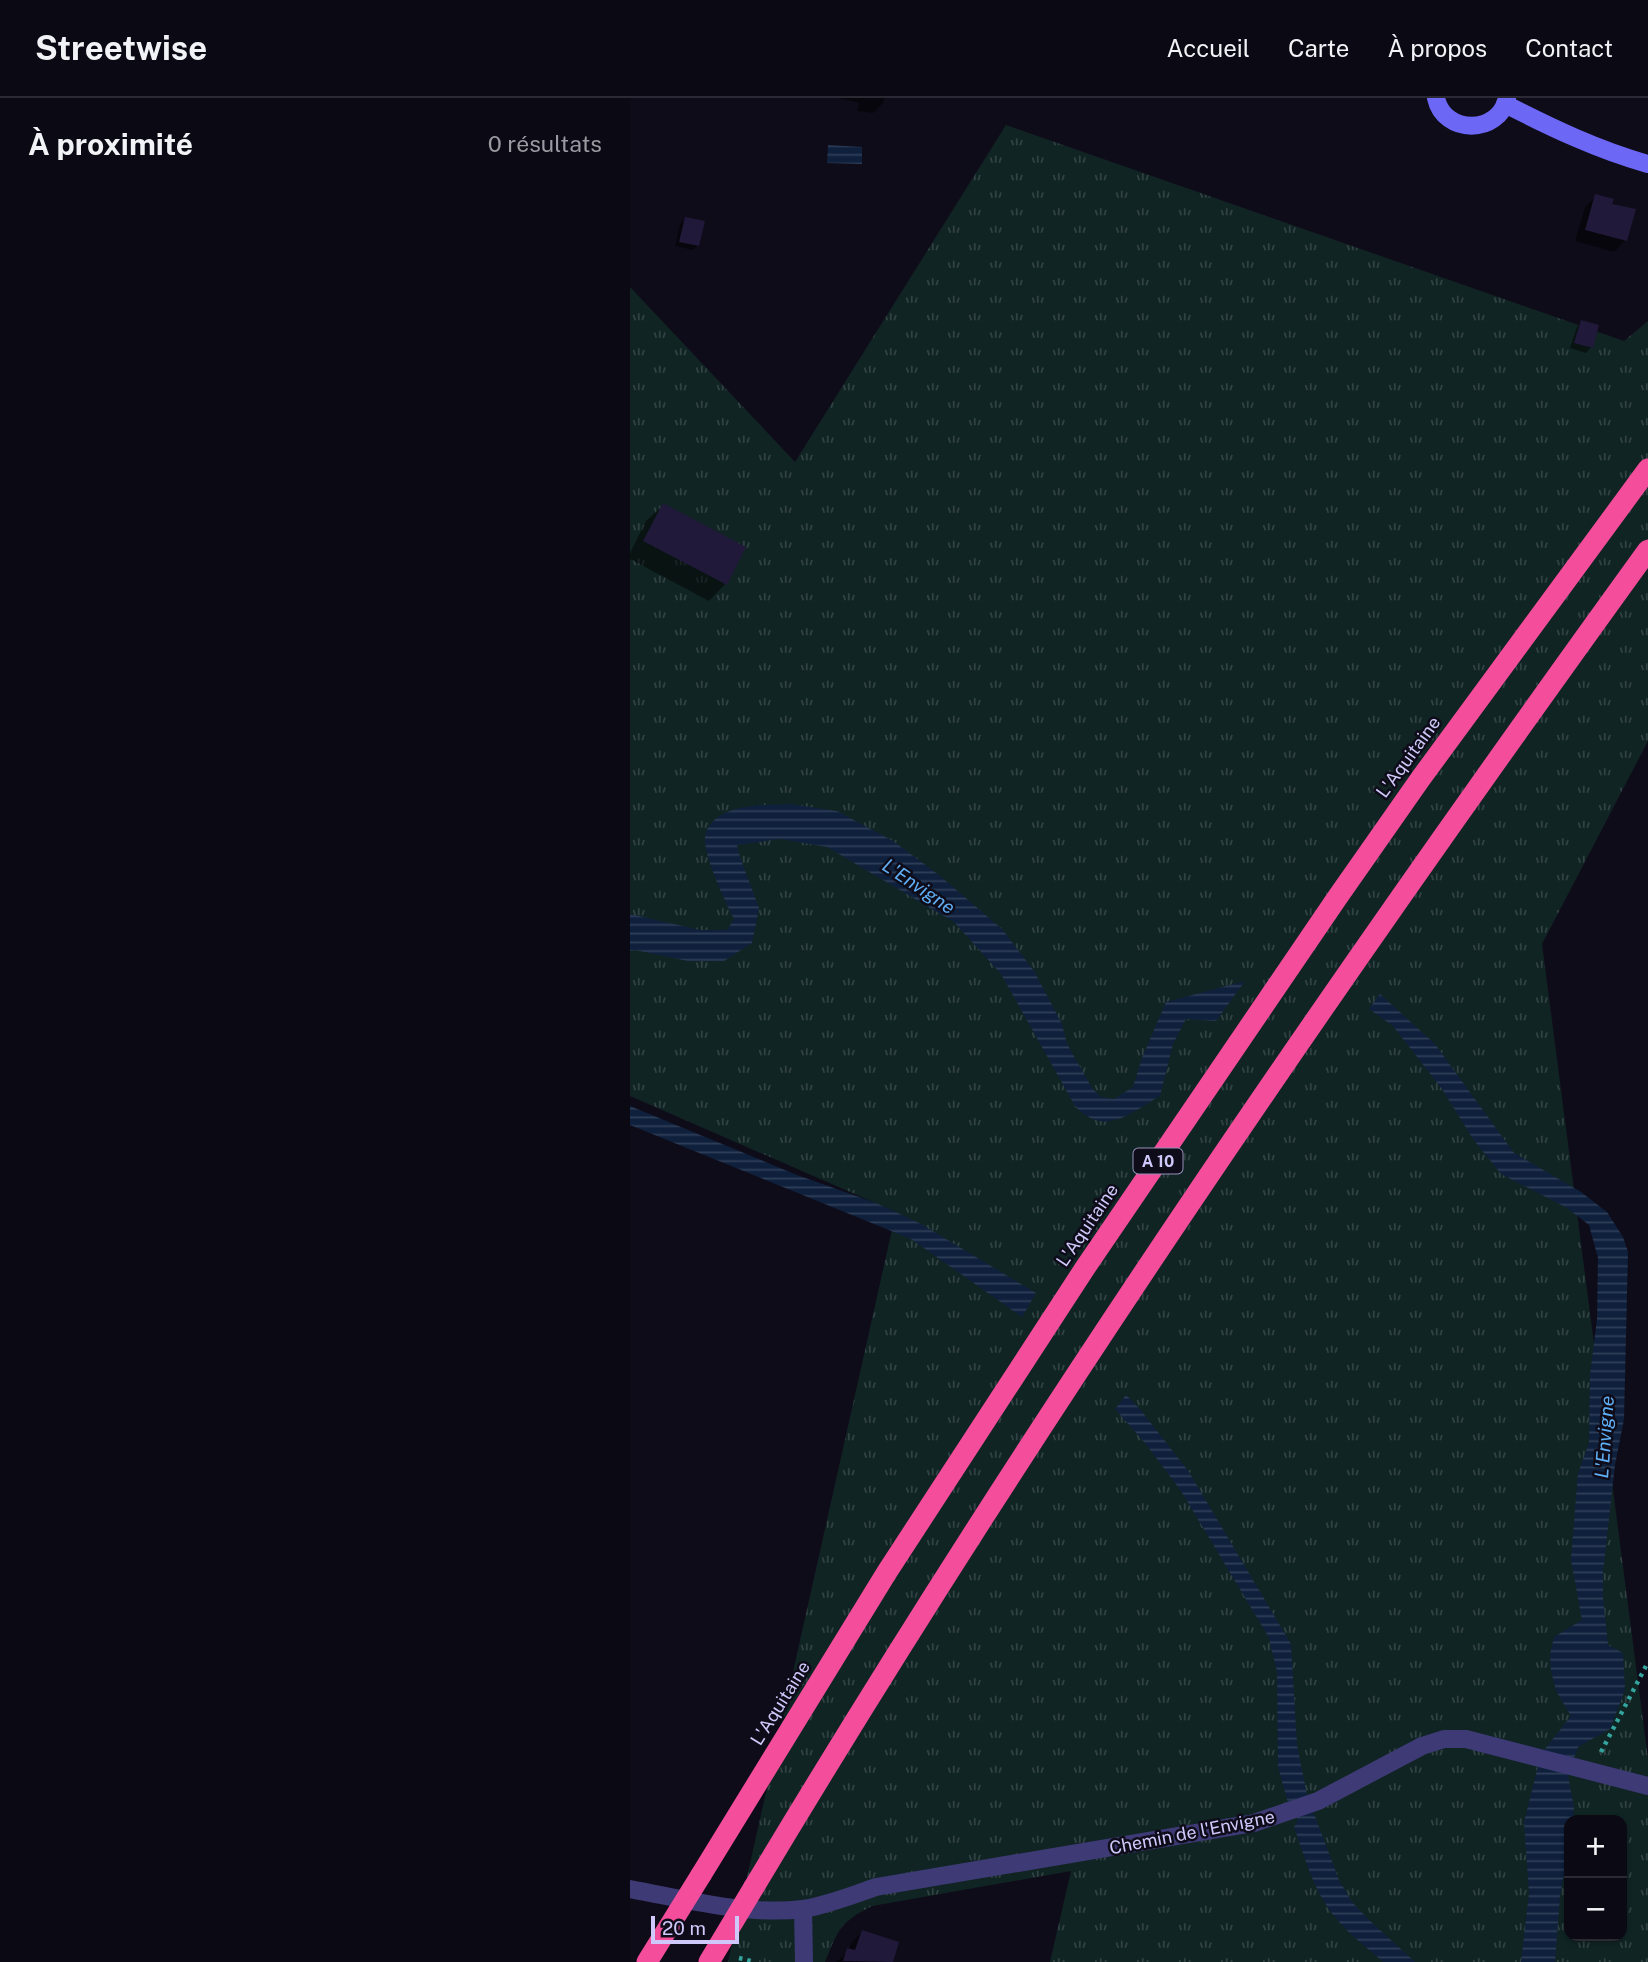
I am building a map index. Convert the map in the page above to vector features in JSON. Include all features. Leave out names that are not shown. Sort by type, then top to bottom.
[{"type":"highway","name":"L'Aquitaine","points":[[647,1962],[887,1572],[1085,1268],[1383,832],[1648,469]]},
{"type":"highway","name":"A 10","points":[[709,1962],[922,1612],[1129,1292],[1378,928],[1648,550]]},
{"type":"main road","points":[[1436,98],[1444,114],[1453,122],[1465,126],[1489,122],[1499,115],[1506,101],[1587,144],[1648,164]]},
{"type":"street","name":"Chemin de l'Envigne","points":[[630,1889],[733,1908],[803,1909],[876,1887],[1226,1829],[1279,1815],[1318,1801],[1422,1746],[1444,1739],[1466,1739],[1648,1786]]},
{"type":"street","points":[[803,1909],[804,1962]]},
{"type":"path","points":[[1584,1770],[1601,1750],[1646,1666]]},
{"type":"green space","points":[[1006,125],[1624,341],[1648,321],[1648,741],[1542,944],[1648,1759],[1648,1962],[1050,1962],[1071,1871],[872,1906],[846,1922],[833,1942],[825,1962],[728,1962],[896,1212],[630,1096],[630,287],[795,462]]},
{"type":"water","points":[[828,145],[862,147],[862,164],[827,163]]},
{"type":"water","name":"L'Envigne","points":[[790,804],[837,811],[893,841],[939,875],[1002,929],[1034,971],[1062,1024],[1067,1044],[1092,1088],[1101,1097],[1114,1099],[1133,1087],[1142,1058],[1166,1002],[1245,981],[1216,1021],[1186,1019],[1173,1044],[1160,1096],[1128,1115],[1107,1121],[1086,1115],[1075,1106],[1001,974],[954,922],[827,847],[780,839],[737,845],[759,908],[752,943],[724,961],[688,961],[630,951],[630,914],[700,930],[727,930],[734,919],[707,855],[707,829],[718,817],[732,810]]},
{"type":"water","name":"L'Envigne","points":[[1380,994],[1435,1044],[1514,1153],[1581,1192],[1607,1212],[1623,1237],[1628,1252],[1624,1419],[1615,1465],[1603,1572],[1608,1645],[1623,1653],[1625,1690],[1610,1729],[1578,1747],[1568,1776],[1574,1807],[1573,1815],[1564,1815],[1564,1875],[1555,1962],[1521,1962],[1529,1893],[1524,1822],[1541,1754],[1571,1716],[1556,1691],[1550,1654],[1554,1637],[1582,1620],[1571,1560],[1578,1473],[1589,1443],[1590,1375],[1597,1319],[1598,1258],[1589,1225],[1567,1208],[1501,1174],[1473,1139],[1442,1089],[1393,1026],[1369,1009]]},
{"type":"water","points":[[630,1106],[797,1175],[896,1212],[921,1224],[1036,1293],[1022,1317],[911,1239],[630,1125]]},
{"type":"water","points":[[1126,1395],[1189,1472],[1291,1644],[1297,1745],[1307,1795],[1339,1880],[1352,1902],[1415,1962],[1383,1962],[1340,1923],[1321,1897],[1294,1827],[1298,1820],[1288,1803],[1278,1767],[1277,1671],[1268,1636],[1181,1491],[1115,1409]]},
{"type":"building","points":[[1595,194],[1614,199],[1612,204],[1636,209],[1627,241],[1585,230]]},
{"type":"building","points":[[685,217],[705,221],[699,246],[679,242]]},
{"type":"building","points":[[1581,320],[1599,325],[1593,348],[1574,343]]},
{"type":"building","points":[[663,503],[746,547],[727,585],[643,541]]},
{"type":"building","points":[[862,1930],[899,1942],[893,1962],[843,1961],[847,1948],[855,1950]]}]
